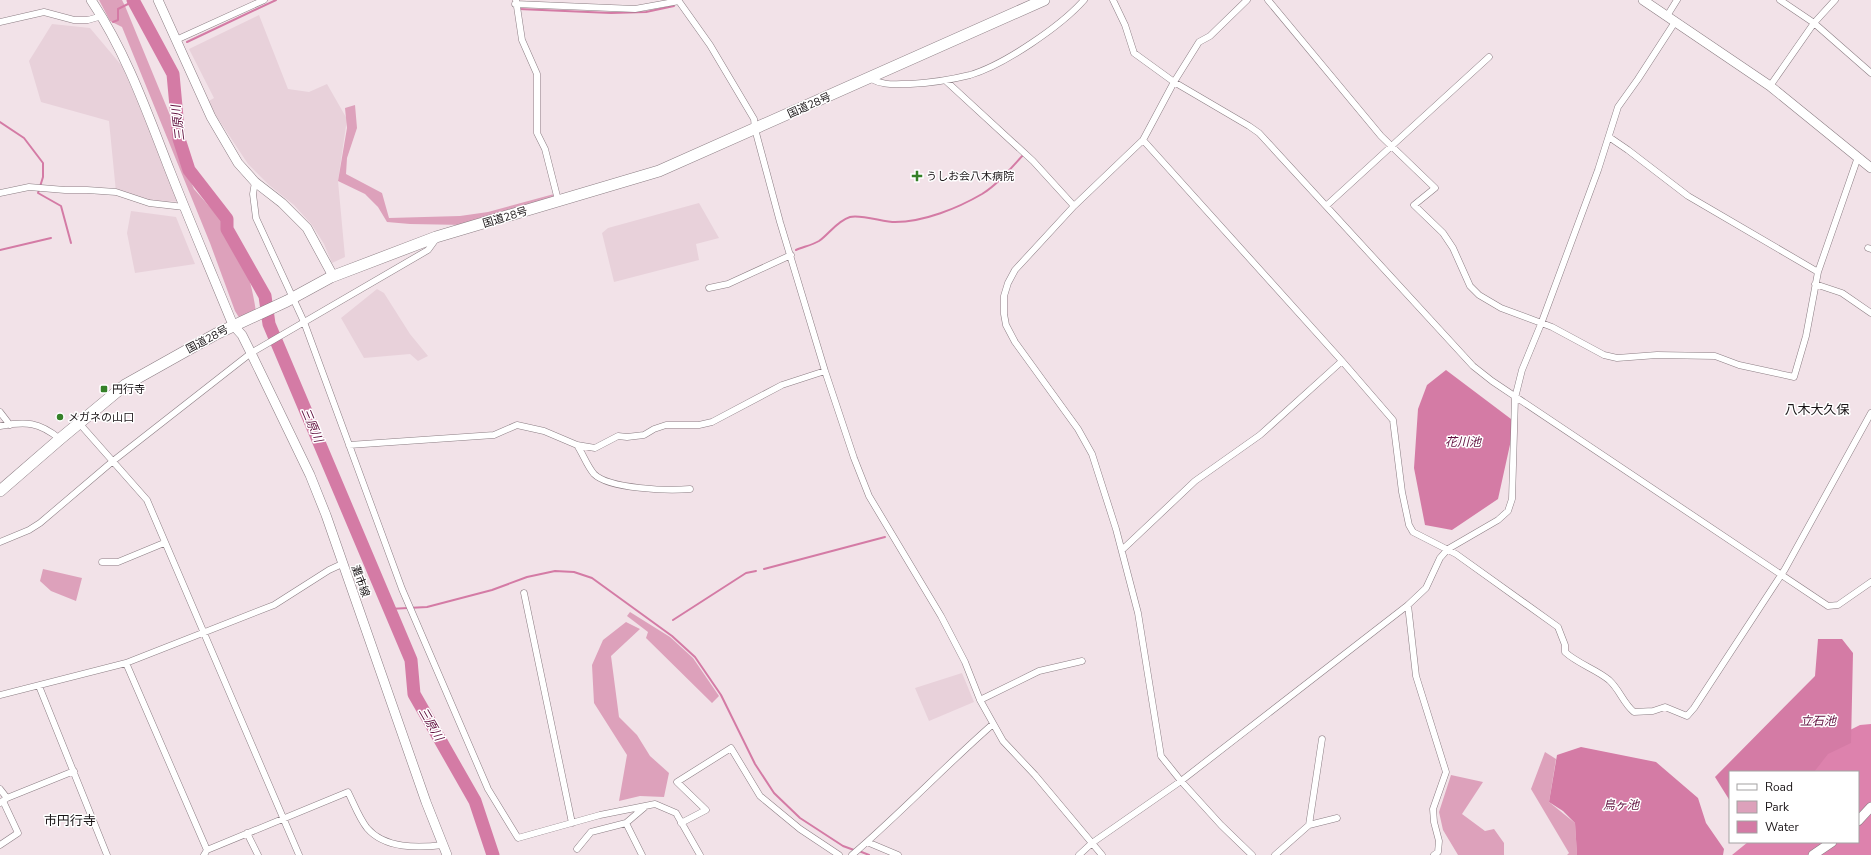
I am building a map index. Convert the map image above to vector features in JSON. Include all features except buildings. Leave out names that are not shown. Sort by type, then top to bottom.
[{"type":"highway","name":"国道28号","points":[[0,491],[125,385],[233,325],[290,299],[333,276],[436,237],[558,200],[600,190],[659,171],[1044,0]]},
{"type":"street","name":"灘市線","points":[[91,0],[102,16],[144,102],[184,207],[233,325],[254,350],[310,475],[426,802],[447,855]]},
{"type":"street","points":[[158,0],[211,117],[238,163],[255,182],[282,203],[307,228],[333,276]]},
{"type":"street","points":[[176,40],[264,0]]},
{"type":"street","points":[[869,78],[879,84],[946,80],[988,68],[1049,31],[1084,0]]},
{"type":"street","points":[[1113,0],[1125,26],[1134,53],[1174,82],[1259,133],[1473,366],[1515,398],[1828,606],[1838,605],[1871,582]]},
{"type":"street","points":[[1247,0],[1210,36],[1199,42],[1174,82],[1143,140],[1074,206],[1015,270],[1008,283],[1004,296],[1004,314],[1006,325],[1015,342],[1078,429],[1092,454],[1122,550],[1141,629],[1161,756],[1181,781],[1235,840],[1252,855]]},
{"type":"street","points":[[1268,0],[1391,147],[1435,188],[1414,205],[1443,232],[1453,248],[1470,286],[1479,295],[1502,308],[1542,324],[1604,355],[1618,358],[1657,355],[1715,356],[1739,365],[1794,377],[1806,336],[1818,272],[1858,157]]},
{"type":"street","points":[[1643,0],[1770,86],[1871,168]]},
{"type":"street","points":[[1667,16],[1677,0]]},
{"type":"street","points":[[1780,0],[1814,24],[1871,73]]},
{"type":"street","points":[[1770,86],[1814,24],[1835,0]]},
{"type":"street","points":[[558,200],[545,149],[537,133],[537,74],[522,40],[516,2],[635,9],[678,1],[710,45],[754,118],[755,129],[825,371],[854,458],[869,496],[941,616],[965,662],[980,700],[1003,741],[1035,775],[1102,855]]},
{"type":"street","points":[[0,22],[44,12],[74,20],[88,20],[102,16]]},
{"type":"street","points":[[1079,855],[1092,843],[1181,781],[1408,605],[1426,588],[1440,558],[1448,549],[1498,520],[1508,511],[1512,499],[1515,398],[1522,370],[1542,324],[1609,137],[1618,107],[1675,22]]},
{"type":"street","points":[[1326,206],[1489,57]]},
{"type":"street","points":[[946,80],[1033,161],[1074,206]]},
{"type":"street","points":[[1609,137],[1688,196],[1818,272]]},
{"type":"street","points":[[1143,140],[1342,361],[1393,420],[1402,492],[1409,525],[1413,532],[1448,549],[1558,626],[1565,645],[1565,652],[1599,672],[1610,681],[1628,707],[1634,712],[1653,711],[1665,707],[1687,716],[1694,708],[1781,575],[1871,413]]},
{"type":"street","points":[[255,182],[253,194],[256,218],[301,323],[349,445],[408,604],[488,789],[518,838],[572,823],[655,804],[676,813],[700,855]]},
{"type":"street","points":[[0,192],[29,186],[64,190],[116,192],[149,203],[184,207]]},
{"type":"street","points":[[0,542],[6,541],[40,523],[113,461],[254,350],[428,250],[436,237]]},
{"type":"street","points":[[709,288],[728,284],[791,255]]},
{"type":"street","points":[[1815,284],[1842,293],[1871,313]]},
{"type":"street","points":[[1122,550],[1144,531],[1195,481],[1260,435],[1342,361]]},
{"type":"street","points":[[349,445],[494,435],[518,425],[544,431],[577,445],[595,448],[618,436],[627,437],[644,435],[654,429],[666,425],[712,422],[782,385],[825,371]]},
{"type":"street","points":[[0,412],[10,424]]},
{"type":"street","points":[[79,423],[147,500],[164,543],[299,855]]},
{"type":"street","points":[[0,426],[10,424],[30,424],[47,429],[60,439]]},
{"type":"street","points":[[577,445],[595,474],[620,486],[676,491],[690,489]]},
{"type":"street","points":[[102,562],[118,562],[164,543]]},
{"type":"street","points":[[0,695],[126,663],[203,632],[274,606],[329,570],[342,564]]},
{"type":"street","points":[[524,593],[572,823]]},
{"type":"street","points":[[1408,605],[1416,676],[1446,772],[1434,809],[1434,822],[1439,842],[1438,852],[1434,855]]},
{"type":"street","points":[[980,700],[1039,671],[1082,661]]},
{"type":"street","points":[[126,663],[205,853],[247,833],[348,792],[367,829],[383,840],[407,847],[443,845]]},
{"type":"street","points":[[39,686],[107,855]]},
{"type":"street","points":[[852,855],[953,759],[993,724]]},
{"type":"street","points":[[1309,825],[1322,739]]},
{"type":"street","points":[[681,823],[706,810],[677,782],[731,748],[760,796],[800,829],[839,855]]},
{"type":"street","points":[[3,801],[74,771]]},
{"type":"street","points":[[0,789],[3,801],[18,833],[0,845]]},
{"type":"street","points":[[577,850],[592,832],[626,823],[648,805]]},
{"type":"street","points":[[1859,820],[1871,807]]},
{"type":"street","points":[[1276,855],[1309,825],[1338,818]]},
{"type":"street","points":[[626,823],[642,855]]},
{"type":"street","points":[[247,833],[258,855]]},
{"type":"street","points":[[866,843],[898,855]]},
{"type":"street","points":[[1813,855],[1831,843]]},
{"type":"shaded area","points":[[259,15],[288,89],[309,92],[327,84],[347,119],[338,181],[345,257],[332,263],[324,244],[312,225],[294,205],[269,185],[248,164],[207,102],[214,98],[189,49]]},
{"type":"shaded area","points":[[52,24],[90,28],[122,66],[182,201],[149,203],[116,192],[109,121],[41,102],[29,61]]},
{"type":"shaded area","points":[[699,203],[719,238],[696,244],[699,260],[614,282],[602,233],[608,228]]},
{"type":"shaded area","points":[[131,211],[176,217],[195,264],[135,273],[127,233]]},
{"type":"shaded area","points":[[377,289],[384,293],[410,334],[428,356],[418,361],[410,354],[364,358],[341,318]]},
{"type":"shaded area","points":[[962,673],[974,702],[929,721],[915,688]]},
{"type":"shaded area","points":[[1871,724],[1871,855],[1732,855],[1747,843],[1859,843],[1859,771],[1811,771],[1836,737],[1860,725]]},
{"type":"green space","points":[[99,0],[122,0],[174,125],[185,169],[194,189],[222,221],[238,248],[249,279],[256,312],[240,319],[235,311],[210,243],[122,27],[110,21]]},
{"type":"green space","points":[[355,105],[357,128],[347,158],[346,174],[382,193],[389,218],[460,216],[488,212],[554,194],[554,199],[465,225],[387,222],[378,207],[365,194],[338,181],[347,128],[345,108]]},
{"type":"green space","points":[[43,569],[82,578],[76,601],[51,591],[40,581]]},
{"type":"green space","points":[[630,612],[670,637],[693,658],[719,696],[712,703],[646,638],[648,632],[627,616]]},
{"type":"green space","points":[[626,622],[640,629],[611,656],[619,717],[637,735],[650,756],[669,773],[664,797],[640,796],[619,801],[627,755],[594,703],[592,665],[603,640]]},
{"type":"green space","points":[[1545,752],[1556,759],[1549,802],[1575,823],[1577,855],[1567,855],[1569,853],[1531,789]]},
{"type":"green space","points":[[1451,775],[1483,782],[1462,814],[1485,831],[1494,829],[1504,843],[1504,855],[1458,855],[1443,830],[1439,812]]},
{"type":"water","name":"花川池","points":[[1446,370],[1515,422],[1498,499],[1452,530],[1425,525],[1414,468],[1418,409],[1427,385]]},
{"type":"water","name":"立石池","points":[[1818,639],[1842,639],[1853,653],[1851,743],[1828,754],[1815,771],[1729,771],[1729,799],[1715,777],[1815,676]]},
{"type":"water","name":"鳥ヶ池","points":[[1581,747],[1656,762],[1698,798],[1706,823],[1724,849],[1723,855],[1577,855],[1575,823],[1563,811],[1549,802],[1557,755]]},
{"type":"waterway","name":"三原川","points":[[133,0],[173,74],[179,139],[189,170],[227,219],[227,229],[265,296],[269,324],[411,660],[414,694],[475,801],[493,855]]},
{"type":"waterway","points":[[187,42],[276,0]]},
{"type":"waterway","points":[[113,22],[118,20],[118,9],[134,1]]},
{"type":"waterway","points":[[519,9],[611,13],[646,12],[674,6]]},
{"type":"waterway","points":[[0,122],[24,138],[43,163],[43,177],[38,193],[61,206],[71,243]]},
{"type":"waterway","points":[[796,250],[819,241],[837,225],[850,217],[854,216],[895,222],[917,220],[952,209],[988,190],[1004,176],[1024,154]]},
{"type":"waterway","points":[[0,250],[51,238]]},
{"type":"waterway","points":[[764,569],[885,537]]},
{"type":"waterway","points":[[389,609],[427,607],[492,590],[527,577],[555,571],[574,572],[592,578],[672,636],[695,657],[721,695],[755,764],[774,793],[800,818],[843,846],[854,850]]},
{"type":"waterway","points":[[673,620],[746,573],[756,571]]},
{"type":"waterway","points":[[859,851],[869,855]]},
{"type":"place","name":"うしお会八木病院","points":[[917,176]]},
{"type":"place","name":"円行寺","points":[[104,389]]},
{"type":"place","name":"メガネの山口","points":[[60,417]]},
{"type":"district","name":"八木大久保","points":[[1817,409]]},
{"type":"district","name":"市円行寺","points":[[70,820]]}]
